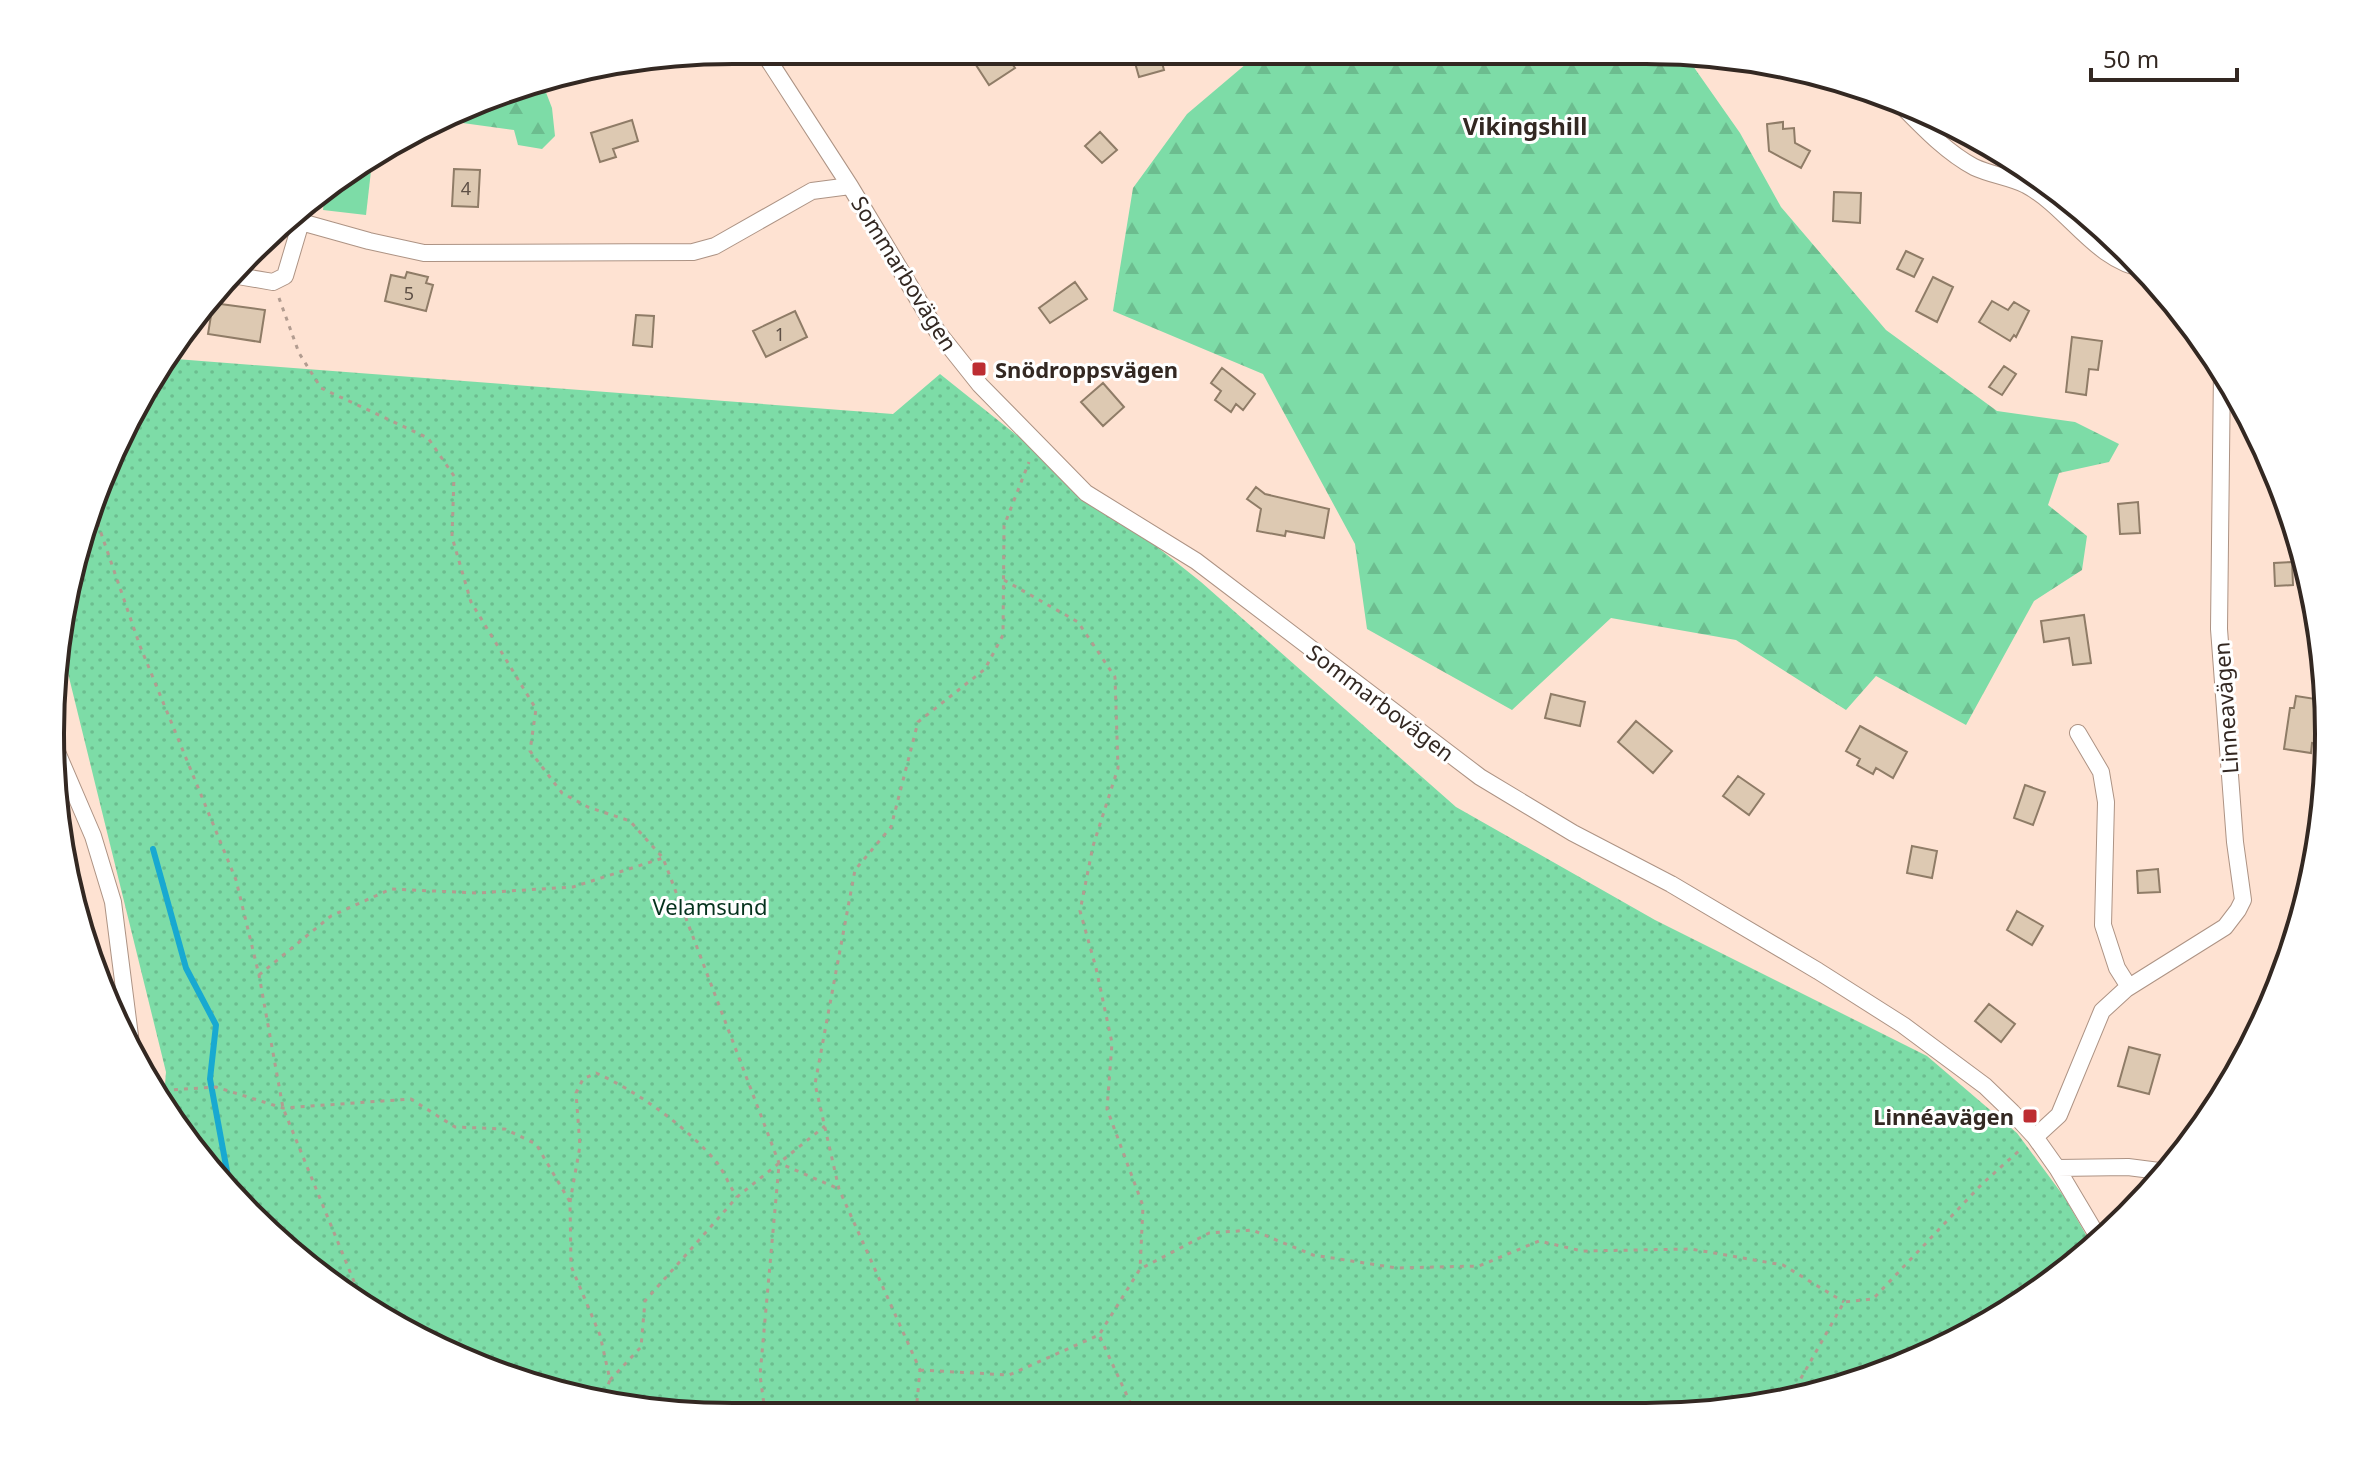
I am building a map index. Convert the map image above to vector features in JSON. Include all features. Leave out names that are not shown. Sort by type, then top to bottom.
[{"type":"street","name":"Sommarbovägen","points":[[771,64],[850,186],[937,331],[980,385],[1086,493],[1196,561],[1480,777],[1573,833],[1685,892],[1903,1025],[1985,1086],[2035,1137],[2094,1230]]},
{"type":"street","points":[[1918,122],[1973,166],[2026,185],[2121,262]]},
{"type":"street","points":[[308,217],[369,241],[424,253],[693,252],[715,246],[812,191],[850,186]]},
{"type":"street","points":[[244,277],[273,282],[285,276],[299,224]]},
{"type":"street","name":"Linneavägen","points":[[2035,1137],[2059,1115],[2102,1011],[2129,987],[2225,927],[2243,900],[2235,842],[2219,629],[2222,394]]},
{"type":"street","points":[[2078,733],[2101,772],[2106,802],[2103,925],[2117,968],[2129,987]]},
{"type":"street","points":[[65,770],[93,836],[113,902],[128,1018]]},
{"type":"street","points":[[2057,1168],[2128,1167],[2153,1170]]},
{"type":"path","points":[[273,282],[299,353],[321,388],[428,438],[454,476],[452,537],[471,602],[536,709],[530,751],[562,793],[588,807],[630,821],[663,858],[779,1163],[760,1375],[764,1403]]},
{"type":"path","points":[[917,1403],[920,1370],[839,1189],[815,1084],[855,870],[891,827],[918,722],[985,669],[1003,635],[1004,526],[1037,443]]},
{"type":"path","points":[[98,524],[140,646],[236,880],[259,975],[283,1108],[356,1286]]},
{"type":"path","points":[[920,1370],[1009,1375],[1099,1335],[1140,1269],[1143,1206],[1107,1109],[1112,1043],[1080,911],[1093,846],[1118,768],[1115,677],[1078,622],[1004,580]]},
{"type":"path","points":[[259,975],[331,916],[391,889],[477,893],[573,887],[663,858]]},
{"type":"path","points":[[610,1380],[600,1335],[571,1266],[570,1202],[580,1146],[576,1093],[583,1079],[596,1073],[612,1080],[676,1123],[718,1165],[737,1197]]},
{"type":"path","points":[[168,1090],[216,1087],[283,1108],[411,1099],[455,1127],[505,1129],[536,1144],[570,1202]]},
{"type":"path","points":[[606,1390],[610,1380],[641,1347],[645,1301],[737,1197],[825,1126]]},
{"type":"path","points":[[1140,1269],[1209,1233],[1223,1232],[1252,1230],[1313,1255],[1397,1268],[1479,1266],[1539,1241],[1582,1251],[1691,1249],[1783,1265],[1844,1302],[1873,1299],[1982,1184],[2035,1137]]},
{"type":"path","points":[[779,1163],[839,1189]]},
{"type":"path","points":[[1797,1385],[1844,1302]]},
{"type":"path","points":[[1099,1335],[1130,1403]]},
{"type":"green space","points":[[1246,64],[1693,65],[1740,133],[1781,207],[1886,330],[1997,411],[2075,422],[2119,444],[2109,462],[2059,473],[2048,505],[2087,536],[2082,570],[2034,601],[1966,725],[1876,676],[1846,710],[1736,640],[1611,618],[1512,710],[1367,629],[1355,544],[1263,374],[1113,311],[1133,188],[1187,114]]},
{"type":"green space","points":[[546,91],[552,108],[555,136],[542,149],[518,145],[514,130],[460,123]]},
{"type":"green space","points":[[371,171],[366,215],[323,210],[326,202]]},
{"type":"green space","name":"Velamsund","points":[[179,359],[893,414],[940,374],[1201,582],[1456,807],[1655,920],[1927,1056],[2017,1133],[2065,1198],[2087,1237],[2017,1290],[1942,1334],[1902,1352],[1819,1380],[1733,1397],[1646,1403],[690,1402],[603,1390],[518,1367],[437,1334],[362,1290],[292,1237],[230,1175],[202,1141],[165,1086],[166,1072],[67,670],[77,603],[100,518],[133,437]]},
{"type":"building","points":[[1012,64],[1015,68],[989,85],[976,65]]},
{"type":"building","points":[[1135,64],[1162,64],[1164,70],[1139,77]]},
{"type":"building","points":[[632,120],[638,141],[613,149],[616,157],[600,162],[591,133]]},
{"type":"building","points":[[1783,122],[1783,129],[1794,128],[1795,143],[1810,151],[1801,168],[1769,151],[1767,124]]},
{"type":"building","points":[[1100,132],[1117,150],[1102,163],[1085,146]]},
{"type":"building","points":[[454,169],[480,170],[478,207],[452,206]]},
{"type":"building","points":[[1834,192],[1861,193],[1860,223],[1833,221]]},
{"type":"building","points":[[1906,251],[1923,259],[1914,277],[1897,269]]},
{"type":"building","points":[[407,272],[428,277],[426,283],[433,285],[426,311],[385,301],[391,275],[405,278]]},
{"type":"building","points":[[1933,277],[1953,287],[1937,322],[1916,311]]},
{"type":"building","points":[[1075,282],[1087,299],[1050,323],[1039,308]]},
{"type":"building","points":[[1992,301],[2008,310],[2014,302],[2029,311],[2016,337],[2014,335],[2010,341],[1979,322]]},
{"type":"building","points":[[220,304],[265,310],[260,342],[208,334],[211,315]]},
{"type":"building","points":[[795,311],[807,337],[766,357],[753,331]]},
{"type":"building","points":[[636,315],[654,316],[652,347],[633,345]]},
{"type":"building","points":[[2072,337],[2102,341],[2098,370],[2089,369],[2086,395],[2066,392]]},
{"type":"building","points":[[2004,366],[2016,374],[2002,395],[1989,387]]},
{"type":"building","points":[[1222,368],[1255,394],[1243,410],[1236,404],[1231,412],[1215,400],[1221,391],[1211,383]]},
{"type":"building","points":[[1103,383],[1124,407],[1103,426],[1081,402]]},
{"type":"building","points":[[1256,487],[1265,494],[1329,509],[1324,538],[1286,531],[1285,536],[1257,531],[1261,509],[1247,499]]},
{"type":"building","points":[[2138,502],[2140,533],[2120,534],[2118,504]]},
{"type":"building","points":[[2292,562],[2293,585],[2275,586],[2274,563]]},
{"type":"building","points":[[2084,615],[2091,663],[2073,665],[2069,638],[2044,642],[2041,621]]},
{"type":"building","points":[[1551,694],[1585,702],[1580,726],[1545,718]]},
{"type":"building","points":[[2296,696],[2314,699],[2315,744],[2312,743],[2311,753],[2284,749],[2290,708],[2294,708]]},
{"type":"building","points":[[1636,721],[1672,751],[1653,773],[1618,742]]},
{"type":"building","points":[[1860,726],[1907,752],[1893,778],[1876,768],[1873,774],[1857,765],[1860,759],[1846,751]]},
{"type":"building","points":[[1738,776],[1764,794],[1749,815],[1723,796]]},
{"type":"building","points":[[2025,785],[2045,792],[2033,825],[2014,818]]},
{"type":"building","points":[[1912,846],[1937,851],[1932,878],[1907,873]]},
{"type":"building","points":[[2158,869],[2160,892],[2138,893],[2137,871]]},
{"type":"building","points":[[2017,911],[2043,926],[2032,945],[2007,930]]},
{"type":"building","points":[[1989,1004],[2015,1024],[2001,1042],[1975,1021]]},
{"type":"building","points":[[2129,1047],[2160,1055],[2149,1094],[2118,1086]]},
{"type":"waterway","points":[[153,849],[186,968],[216,1025],[210,1079],[227,1171]]},
{"type":"place","name":"Snödroppsvägen","points":[[979,369]]},
{"type":"place","name":"Linnéavägen","points":[[2030,1116]]},
{"type":"district","name":"Vikingshill","points":[[1525,125]]}]
